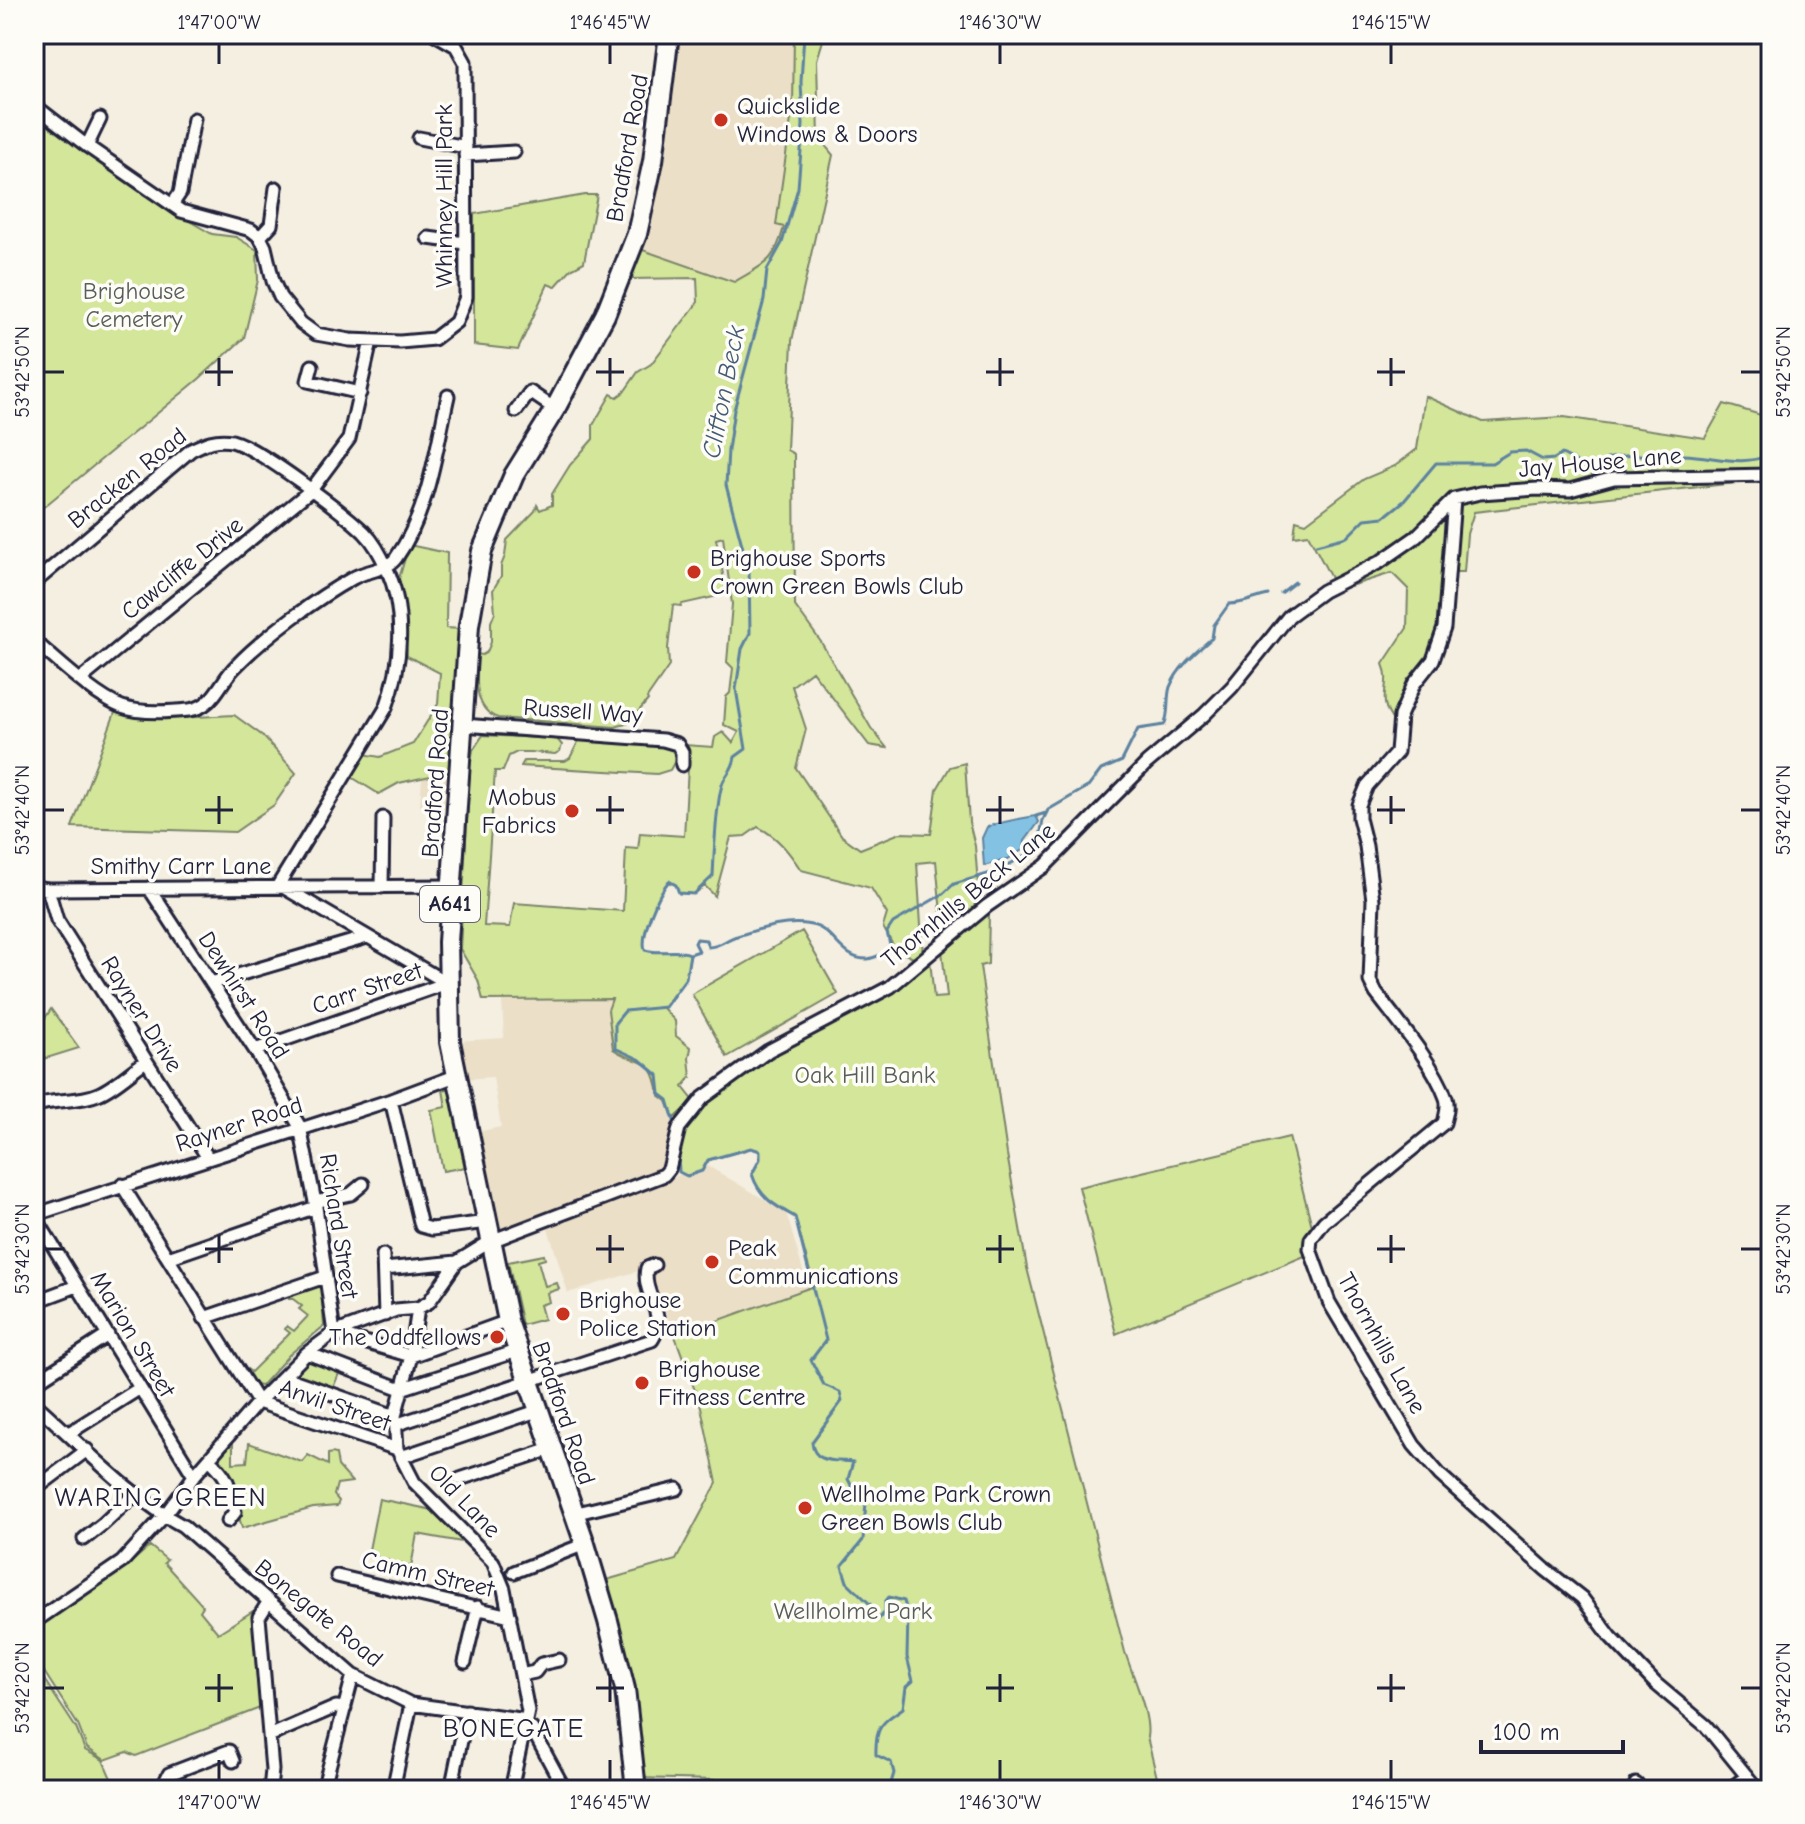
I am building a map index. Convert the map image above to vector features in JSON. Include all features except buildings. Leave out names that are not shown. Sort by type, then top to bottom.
[{"type":"main road","name":"Bradford Road","points":[[636,1790],[625,1689],[585,1544],[508,1321],[450,1042],[447,983],[469,625],[482,551],[514,475],[555,409],[605,315],[637,234],[653,161],[669,34]]},
{"type":"street","name":"Whinney Hill Park","points":[[260,237],[280,297],[301,323],[316,334],[371,341],[421,342],[434,339],[456,322],[466,297],[465,62],[456,46],[435,34]]},
{"type":"street","points":[[34,105],[172,205],[199,218],[251,230],[260,237],[278,218],[276,188]]},
{"type":"street","points":[[87,146],[100,119]]},
{"type":"street","points":[[172,205],[180,193],[194,119]]},
{"type":"street","points":[[419,138],[466,151],[514,152]]},
{"type":"street","points":[[428,238],[465,243]]},
{"type":"street","name":"Cawcliffe Drive","points":[[81,679],[311,490],[349,439],[371,341]]},
{"type":"street","points":[[312,366],[308,381],[360,393]]},
{"type":"street","points":[[516,411],[530,392],[555,409]]},
{"type":"street","points":[[34,641],[81,679],[124,708],[193,710],[206,705],[236,665],[303,611],[355,576],[395,560],[427,488],[448,396]]},
{"type":"street","name":"Bracken Road","points":[[34,583],[191,450],[212,440],[232,441],[246,447],[311,490],[366,534],[386,566],[395,591],[398,623],[395,685],[386,708],[280,887]]},
{"type":"street","name":"Jay House Lane","points":[[1454,499],[1480,493],[1570,490],[1614,478],[1771,475]]},
{"type":"street","name":"Thornhills Beck Lane","points":[[491,1241],[664,1175],[669,1169],[679,1128],[712,1091],[768,1051],[890,987],[987,906],[1045,866],[1147,763],[1232,687],[1289,616],[1323,591],[1380,562],[1416,537],[1454,499]]},
{"type":"street","name":"Thornhills Lane","points":[[1454,499],[1444,628],[1433,660],[1414,684],[1400,716],[1397,752],[1361,796],[1359,818],[1373,900],[1370,981],[1424,1059],[1446,1099],[1447,1111],[1444,1123],[1324,1222],[1311,1239],[1310,1249],[1329,1302],[1414,1445],[1440,1475],[1582,1598],[1611,1637],[1656,1684],[1706,1726],[1758,1790]]},
{"type":"street","name":"Russell Way","points":[[463,725],[663,740],[677,744],[682,752],[682,765]]},
{"type":"street","points":[[382,887],[383,818]]},
{"type":"street","points":[[280,887],[451,886]]},
{"type":"street","name":"Smithy Carr Lane","points":[[34,887],[280,887],[447,983]]},
{"type":"street","name":"Dewhirst Road","points":[[149,888],[255,1050],[300,1127]]},
{"type":"street","name":"Rayner Drive","points":[[48,889],[57,920],[208,1158]]},
{"type":"street","points":[[211,983],[367,937]]},
{"type":"street","name":"Carr Street","points":[[255,1050],[447,983]]},
{"type":"street","points":[[34,1106],[75,1101],[99,1094],[146,1061]]},
{"type":"street","name":"Rayner Road","points":[[34,1215],[391,1100],[458,1075]]},
{"type":"street","points":[[391,1100],[421,1226],[432,1229],[487,1222]]},
{"type":"street","name":"Richard Street","points":[[300,1127],[334,1333]]},
{"type":"street","points":[[168,1258],[351,1194],[363,1184]]},
{"type":"street","points":[[122,1185],[258,1402]]},
{"type":"street","name":"Marion Street","points":[[34,1215],[194,1476]]},
{"type":"street","points":[[34,1622],[122,1562],[258,1402],[307,1353],[334,1333],[429,1302],[457,1262],[491,1241]]},
{"type":"street","points":[[383,1255],[385,1315]]},
{"type":"street","points":[[384,1269],[457,1262]]},
{"type":"street","points":[[284,1377],[395,1420],[528,1382],[652,1340],[658,1331],[659,1320],[645,1277],[647,1268],[654,1265]]},
{"type":"street","points":[[204,1318],[325,1277]]},
{"type":"street","points":[[34,1302],[77,1286]]},
{"type":"street","name":"Old Lane","points":[[418,1308],[411,1356],[395,1420],[399,1453],[414,1482],[493,1562],[498,1572],[510,1616],[528,1711],[526,1724]]},
{"type":"street","points":[[334,1333],[411,1356],[508,1321]]},
{"type":"street","points":[[34,1383],[108,1335]]},
{"type":"street","points":[[307,1353],[401,1389],[517,1351]]},
{"type":"street","points":[[69,1433],[140,1388]]},
{"type":"street","name":"Anvil Street","points":[[258,1402],[399,1453]]},
{"type":"street","name":"Bonegate Road","points":[[36,1409],[69,1433],[164,1516],[183,1526],[353,1675],[411,1704],[520,1719],[526,1724]]},
{"type":"street","points":[[399,1453],[537,1411]]},
{"type":"street","points":[[460,1479],[551,1449]]},
{"type":"street","points":[[34,1490],[87,1450]]},
{"type":"street","points":[[209,1459],[224,1473],[228,1482],[235,1512],[228,1521]]},
{"type":"street","points":[[573,1514],[677,1489]]},
{"type":"street","points":[[84,1539],[136,1493]]},
{"type":"street","points":[[514,1572],[585,1544]]},
{"type":"street","name":"Camm Street","points":[[337,1576],[510,1616]]},
{"type":"street","points":[[269,1601],[259,1617],[272,1770],[270,1790]]},
{"type":"street","points":[[465,1662],[478,1607]]},
{"type":"street","points":[[521,1675],[535,1672],[541,1664],[559,1660]]},
{"type":"street","points":[[323,1790],[353,1675]]},
{"type":"street","points":[[393,1790],[411,1704]]},
{"type":"street","points":[[269,1736],[336,1707],[345,1708]]},
{"type":"street","points":[[451,1790],[467,1711]]},
{"type":"street","points":[[511,1790],[526,1724],[532,1729],[565,1790]]},
{"type":"street","points":[[161,1790],[169,1774],[229,1752]]},
{"type":"street","points":[[1729,1790],[1747,1776]]},
{"type":"shaded area","points":[[678,34],[794,34],[793,105],[776,224],[784,227],[780,242],[766,265],[734,282],[640,249],[666,154]]},
{"type":"shaded area","points":[[453,770],[448,809],[420,806],[422,778]]},
{"type":"shaded area","points":[[613,999],[620,1054],[649,1066],[656,1075],[659,1095],[667,1101],[673,1117],[675,1133],[667,1167],[576,1200],[531,1223],[491,1234],[472,1133],[501,1127],[493,1077],[464,1079],[457,1041],[504,1038],[502,1001]]},
{"type":"shaded area","points":[[706,1165],[786,1212],[808,1288],[675,1336],[651,1275],[654,1266],[568,1293],[547,1225]]},
{"type":"green space","points":[[794,34],[825,34],[817,60],[819,138],[833,155],[792,341],[787,450],[794,454],[795,606],[821,642],[871,728],[887,748],[869,745],[812,671],[792,686],[806,729],[796,768],[842,836],[860,849],[900,833],[931,834],[937,789],[950,767],[965,763],[978,885],[974,909],[943,934],[936,861],[917,863],[923,956],[917,960],[895,949],[883,927],[887,914],[871,888],[801,870],[771,835],[758,827],[745,836],[731,837],[715,896],[705,886],[694,894],[679,893],[676,885],[668,882],[651,915],[644,943],[645,950],[690,954],[686,978],[663,1008],[675,1021],[676,1036],[691,1048],[691,1077],[683,1087],[694,1101],[673,1117],[667,1101],[659,1095],[654,1073],[644,1064],[613,1049],[608,1010],[612,999],[483,1000],[478,980],[460,949],[470,766],[473,750],[483,735],[557,739],[562,745],[555,754],[517,752],[509,756],[503,771],[495,771],[484,926],[510,927],[514,903],[623,911],[626,848],[638,849],[640,833],[684,836],[688,767],[685,745],[713,747],[715,737],[723,732],[733,743],[739,732],[724,725],[733,668],[727,662],[732,604],[723,537],[716,539],[727,594],[681,606],[673,605],[669,666],[629,723],[615,727],[498,718],[490,714],[480,700],[477,654],[487,652],[491,642],[491,622],[495,612],[493,590],[501,576],[507,540],[537,505],[540,510],[552,505],[552,494],[570,465],[593,439],[593,425],[611,394],[617,397],[624,392],[638,372],[651,364],[698,302],[697,278],[630,279],[640,249],[734,282],[766,262],[776,249],[784,227],[776,225],[793,105]]},
{"type":"green space","name":"Brighouse Cemetery","points":[[34,114],[141,193],[212,234],[236,237],[257,250],[258,280],[244,338],[34,515]]},
{"type":"green space","points":[[597,195],[584,262],[571,269],[555,287],[548,284],[518,350],[474,345],[474,214]]},
{"type":"green space","points":[[1425,396],[1483,422],[1564,417],[1705,438],[1724,404],[1771,418],[1771,479],[1474,512],[1467,534],[1464,572],[1443,572],[1436,642],[1407,688],[1395,723],[1386,706],[1386,672],[1383,664],[1407,628],[1408,589],[1392,573],[1344,588],[1333,582],[1308,534],[1294,536],[1296,520],[1306,523],[1364,479],[1395,466],[1417,449]]},
{"type":"green space","points":[[409,545],[447,553],[446,628],[461,629],[453,771],[399,783],[379,794],[350,776],[364,754],[380,757],[413,744],[438,704],[440,673],[407,656],[398,582]]},
{"type":"green space","points":[[116,710],[158,719],[234,715],[263,736],[296,773],[274,805],[235,832],[72,827]]},
{"type":"green space","points":[[579,740],[661,745],[674,751],[676,759],[670,770],[657,774],[521,766],[524,761],[565,761],[570,758]]},
{"type":"green space","name":"Wellholme Park","points":[[984,910],[989,912],[988,964],[980,966],[1027,1268],[1125,1652],[1144,1706],[1147,1737],[1160,1790],[715,1790],[715,1780],[636,1778],[596,1583],[676,1560],[717,1483],[701,1407],[675,1336],[814,1286],[795,1217],[769,1200],[755,1182],[752,1174],[760,1159],[760,1151],[751,1148],[709,1160],[702,1171],[687,1176],[679,1172],[677,1140],[695,1111],[776,1050],[930,960],[934,998],[947,997],[942,950]]},
{"type":"green space","points":[[802,931],[838,994],[727,1057],[692,994]]},
{"type":"green space","points":[[51,1009],[79,1048],[34,1062],[34,1035]]},
{"type":"green space","points":[[447,1089],[466,1167],[443,1171],[431,1110],[446,1107],[443,1090]]},
{"type":"green space","points":[[1289,1137],[1313,1230],[1305,1239],[1307,1255],[1116,1334],[1079,1187]]},
{"type":"green space","points":[[544,1255],[545,1259],[538,1261],[545,1286],[557,1283],[559,1289],[547,1293],[549,1302],[540,1305],[544,1319],[522,1325],[508,1262]]},
{"type":"green space","points":[[318,1285],[321,1288],[324,1326],[289,1355],[261,1386],[255,1385],[245,1370],[251,1372],[290,1333],[285,1329],[287,1326],[294,1331],[308,1316],[299,1309],[302,1306],[289,1299],[289,1295]]},
{"type":"green space","points":[[306,1358],[340,1371],[333,1388],[292,1373]]},
{"type":"green space","points":[[233,1439],[233,1463],[247,1462],[249,1443],[302,1462],[308,1455],[328,1465],[328,1454],[332,1453],[336,1454],[338,1466],[352,1482],[337,1484],[334,1495],[339,1501],[337,1506],[313,1508],[242,1528],[227,1472],[218,1456]]},
{"type":"green space","points":[[379,1499],[438,1511],[467,1543],[417,1534],[411,1567],[368,1555]]},
{"type":"green space","points":[[150,1546],[167,1560],[164,1563],[203,1606],[200,1611],[218,1633],[253,1611],[260,1708],[136,1756],[127,1752],[105,1760],[87,1748],[78,1725],[34,1656],[34,1629],[126,1567]]},
{"type":"green space","points":[[34,1664],[76,1728],[85,1750],[103,1760],[116,1790],[34,1790]]},
{"type":"water","points":[[1036,816],[1039,822],[1025,841],[1024,849],[1008,859],[984,866],[982,838],[987,827]]},
{"type":"waterway","name":"Clifton Beck","points":[[676,1127],[668,1100],[660,1094],[658,1075],[639,1059],[615,1048],[615,1023],[625,1011],[665,1007],[686,978],[690,954],[645,950],[647,925],[669,881],[676,885],[679,893],[694,894],[713,876],[721,787],[735,757],[746,749],[736,689],[742,649],[750,633],[749,571],[726,485],[728,450],[734,410],[764,300],[767,270],[782,243],[798,188],[803,125],[801,82],[804,34]]},
{"type":"waterway","points":[[1316,545],[1347,537],[1365,519],[1384,517],[1404,501],[1436,463],[1492,463],[1510,452],[1526,451],[1543,460],[1562,454],[1585,470],[1608,459],[1625,456],[1684,455],[1739,461],[1771,454]]},
{"type":"waterway","points":[[1281,593],[1295,582]]},
{"type":"waterway","points":[[690,954],[699,951],[695,943],[697,939],[706,940],[708,947],[712,947],[733,937],[792,924],[819,928],[858,958],[868,959],[891,950],[887,932],[893,923],[943,894],[954,884],[998,871],[1038,848],[1048,810],[1089,786],[1101,770],[1122,761],[1138,729],[1164,725],[1173,680],[1188,660],[1212,638],[1214,625],[1229,604],[1268,595]]},
{"type":"waterway","points":[[1036,816],[1046,813]]},
{"type":"waterway","name":"Clifton Beck","points":[[678,1155],[679,1172],[687,1176],[702,1171],[708,1160],[751,1148],[760,1151],[760,1159],[752,1174],[755,1182],[769,1200],[795,1217],[826,1340],[811,1360],[824,1385],[840,1392],[842,1401],[812,1442],[813,1449],[826,1460],[853,1462],[848,1479],[854,1491],[866,1502],[863,1540],[842,1566],[847,1582],[872,1606],[870,1617],[877,1621],[885,1612],[885,1602],[889,1597],[904,1601],[908,1615],[907,1657],[913,1681],[906,1687],[903,1708],[885,1722],[877,1738],[876,1755],[891,1762],[894,1773],[889,1790]]},
{"type":"place","name":"Quickslide Windows & Doors","points":[[721,120]]},
{"type":"place","name":"Brighouse Sports Crown Green Bowls Club","points":[[694,572]]},
{"type":"place","name":"Mobus Fabrics","points":[[572,811]]},
{"type":"place","name":"Peak Communications","points":[[712,1262]]},
{"type":"place","name":"Brighouse Police Station","points":[[563,1314]]},
{"type":"place","name":"The Oddfellows","points":[[497,1337]]},
{"type":"place","name":"Brighouse Fitness Centre","points":[[642,1383]]},
{"type":"place","name":"Wellholme Park Crown Green Bowls Club","points":[[805,1508]]},
{"type":"district","name":"WARING GREEN","points":[[161,1498]]},
{"type":"district","name":"BONEGATE","points":[[514,1729]]},
{"type":"park label","name":"Oak Hill Bank","points":[[865,1075]]}]
